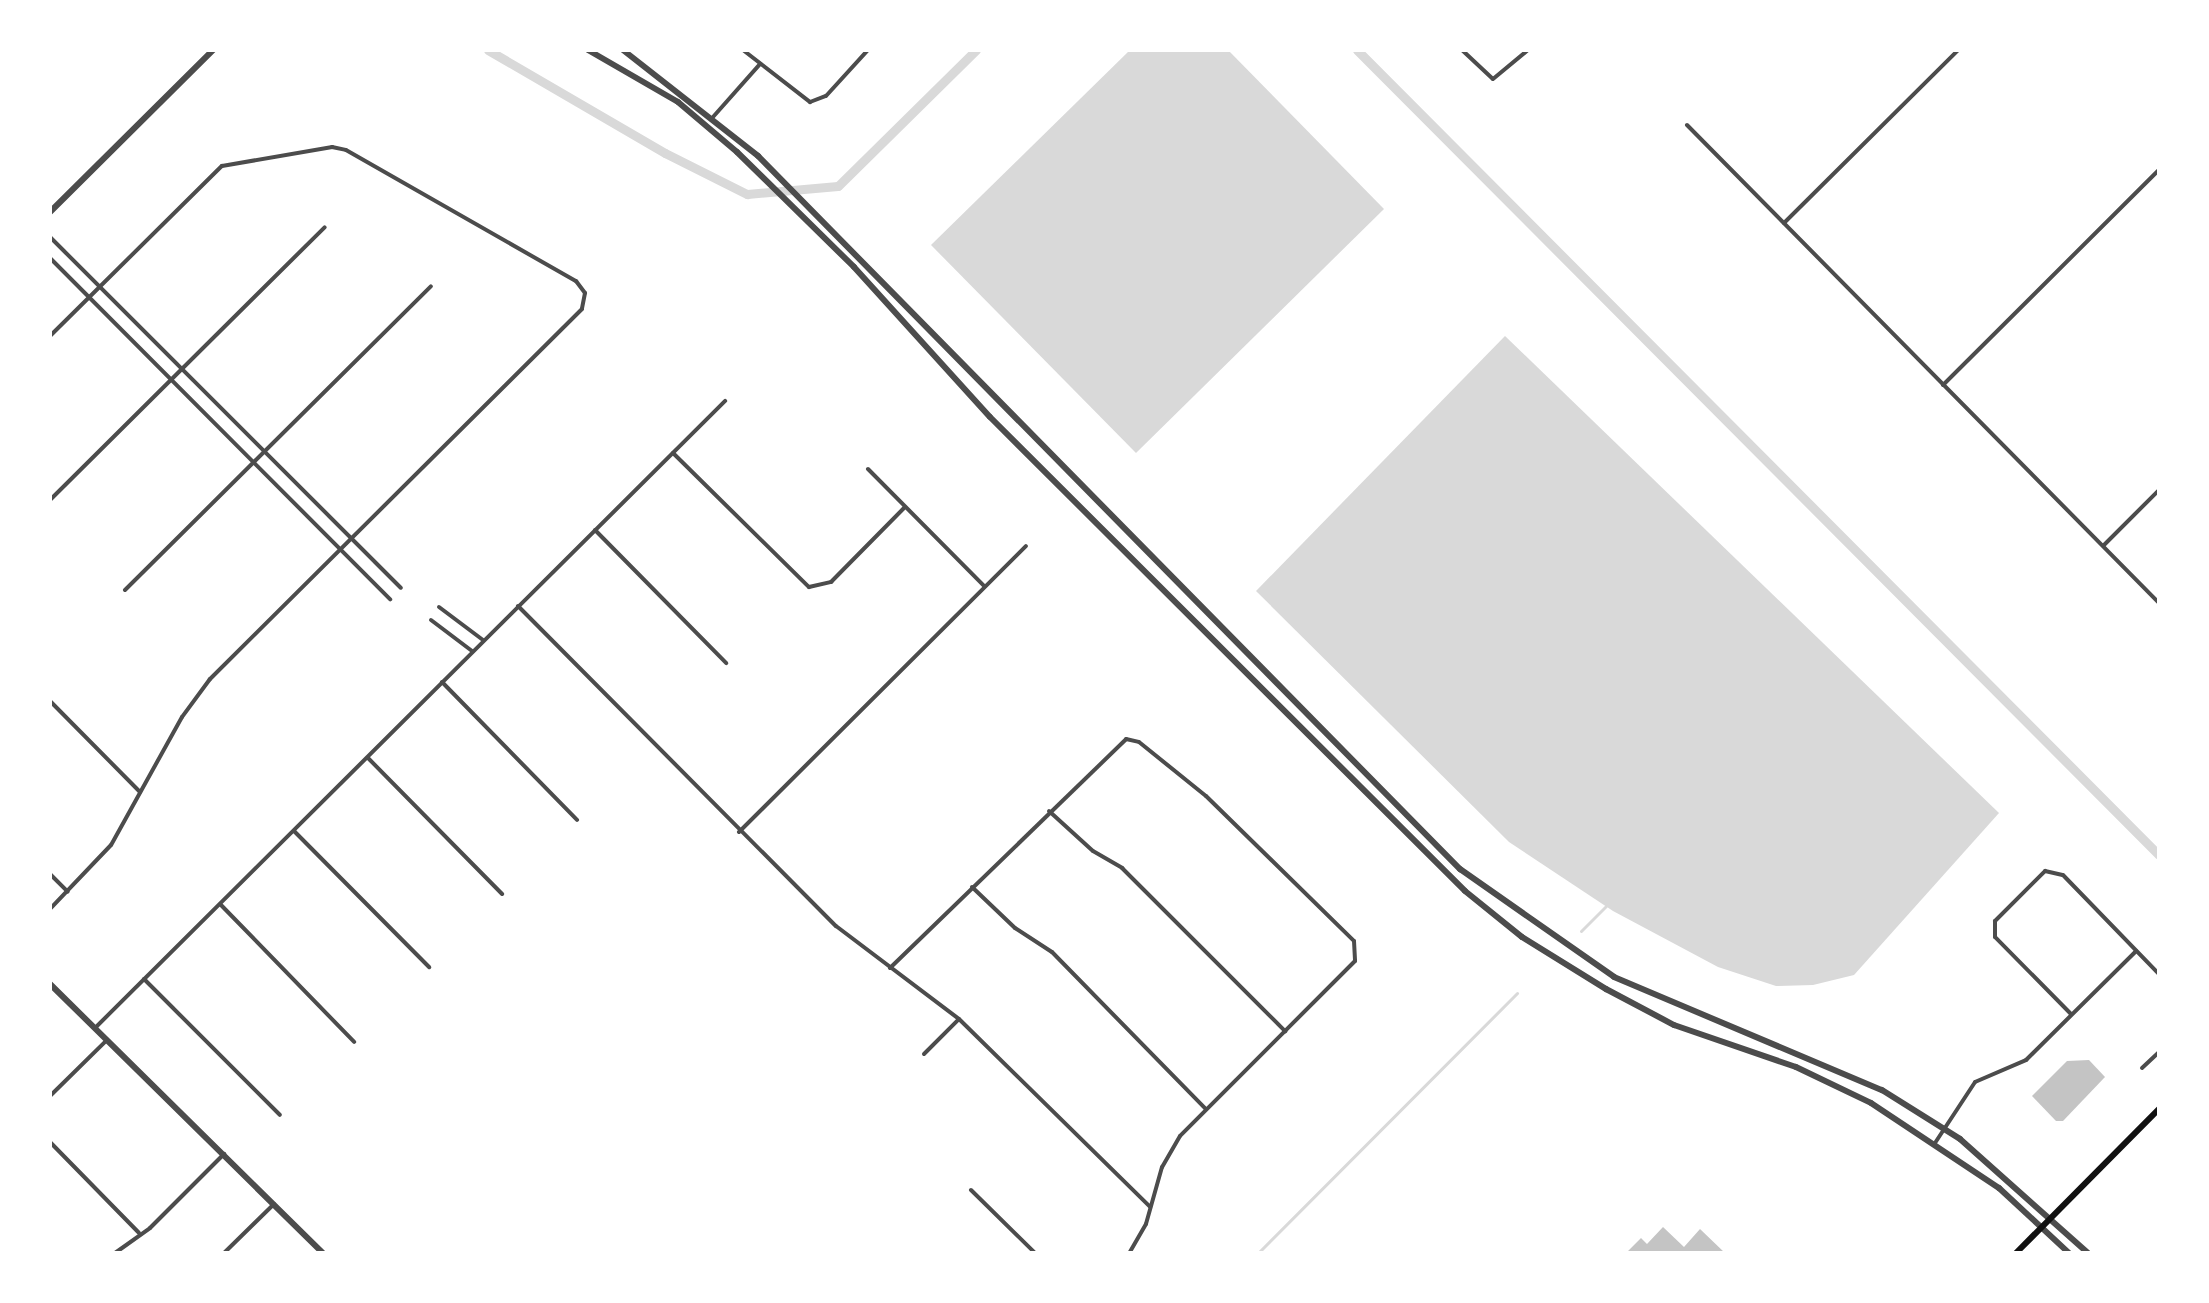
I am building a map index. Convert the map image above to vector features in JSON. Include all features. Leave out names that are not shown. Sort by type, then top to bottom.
[{"type":"main road","points":[[2016,1253],[2159,1109]]},
{"type":"street","points":[[50,212],[213,50]]},
{"type":"street","points":[[588,50],[678,102],[751,166],[829,242],[1071,499],[1465,891],[1522,937],[1628,1001],[1674,1025],[1796,1067],[1871,1103],[1935,1143],[2042,1227],[2069,1253]]},
{"type":"street","points":[[623,50],[713,117],[758,156],[1474,879],[1533,924],[1635,987],[1801,1052],[1882,1090],[1942,1128],[2052,1216],[2088,1253]]},
{"type":"street","points":[[743,50],[810,102],[826,96],[868,50]]},
{"type":"street","points":[[1462,50],[1493,79],[1528,50]]},
{"type":"street","points":[[1784,223],[1958,50]]},
{"type":"street","points":[[713,117],[760,64]]},
{"type":"street","points":[[1687,125],[2159,603]]},
{"type":"street","points":[[50,336],[222,166],[332,147],[346,150],[576,281],[585,293],[582,309],[338,550],[194,699],[111,845],[50,909]]},
{"type":"street","points":[[1943,385],[2159,170]]},
{"type":"street","points":[[50,500],[325,227]]},
{"type":"street","points":[[50,237],[401,588]]},
{"type":"street","points":[[50,258],[390,599]]},
{"type":"street","points":[[125,590],[431,286]]},
{"type":"street","points":[[95,1028],[725,401]]},
{"type":"street","points":[[673,453],[809,587],[831,582],[905,507]]},
{"type":"street","points":[[868,469],[984,586]]},
{"type":"street","points":[[1071,499],[1085,486]]},
{"type":"street","points":[[2104,545],[2159,490]]},
{"type":"street","points":[[595,530],[726,663]]},
{"type":"street","points":[[739,832],[1026,546]]},
{"type":"street","points":[[1189,617],[1202,604]]},
{"type":"street","points":[[518,606],[739,832],[853,942],[959,1019],[1150,1207]]},
{"type":"street","points":[[439,607],[483,640]]},
{"type":"street","points":[[431,620],[472,651]]},
{"type":"street","points":[[442,682],[577,820]]},
{"type":"street","points":[[50,701],[140,792]]},
{"type":"street","points":[[890,968],[1116,744],[1135,740],[1206,796],[1354,941],[1358,955],[1206,1109],[1170,1151],[1129,1253]]},
{"type":"street","points":[[368,758],[502,894]]},
{"type":"street","points":[[1049,811],[1093,851],[1122,868],[1285,1031]]},
{"type":"street","points":[[294,831],[429,967]]},
{"type":"street","points":[[2071,1014],[1995,937],[1995,921],[2045,871],[2063,875],[2159,974]]},
{"type":"street","points":[[50,874],[68,892]]},
{"type":"street","points":[[1465,891],[1474,879]]},
{"type":"street","points":[[972,887],[1015,928],[1052,952],[1206,1109]]},
{"type":"street","points":[[221,905],[354,1042]]},
{"type":"street","points":[[1935,1143],[1975,1082],[2026,1060],[2136,951]]},
{"type":"street","points":[[144,979],[280,1115]]},
{"type":"street","points":[[50,984],[323,1253]]},
{"type":"street","points":[[1628,1001],[1635,987]]},
{"type":"street","points":[[924,1054],[959,1019]]},
{"type":"street","points":[[50,1096],[107,1040]]},
{"type":"street","points":[[2142,1068],[2159,1052]]},
{"type":"street","points":[[50,1142],[139,1233]]},
{"type":"street","points":[[115,1253],[224,1154]]},
{"type":"street","points":[[971,1190],[1035,1253]]},
{"type":"street","points":[[224,1253],[274,1204]]},
{"type":"shaded area","points":[[1130,50],[1228,50],[1384,209],[1136,453],[931,245]]},
{"type":"shaded area","points":[[1505,336],[1999,813],[1854,975],[1813,985],[1776,986],[1718,967],[1613,911],[1509,842],[1256,591]]},
{"type":"building","points":[[2089,1060],[2105,1077],[2063,1121],[2056,1121],[2032,1096],[2067,1061]]},
{"type":"building","points":[[1663,1227],[1684,1247],[1700,1229],[1725,1253],[1626,1253],[1641,1238],[1647,1244]]},
{"type":"waterway","points":[[488,50],[665,153],[747,194],[838,186],[976,50]]},
{"type":"waterway","points":[[1357,50],[2159,855]]},
{"type":"waterway","points":[[1581,931],[1606,906]]},
{"type":"waterway","points":[[1258,1253],[1517,993]]}]
